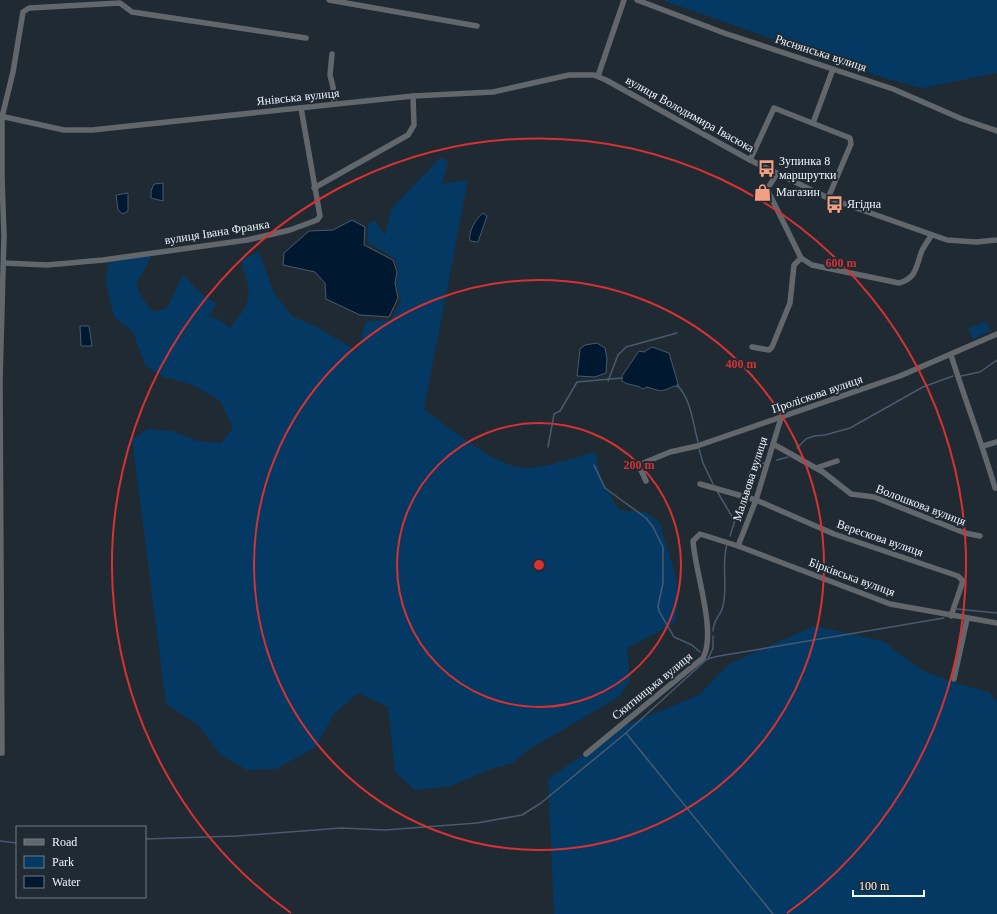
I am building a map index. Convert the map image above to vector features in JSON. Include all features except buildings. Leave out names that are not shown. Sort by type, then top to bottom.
[{"type":"street","points":[[329,0],[477,26]]},
{"type":"street","points":[[598,76],[624,0]]},
{"type":"street","name":"Ряснянська вулиця","points":[[637,0],[724,32],[892,88],[962,119],[997,131]]},
{"type":"street","points":[[0,753],[2,753],[0,381],[1,310],[4,263],[2,236],[1,116],[13,72],[23,12],[29,8],[120,2],[132,12],[306,38]]},
{"type":"street","points":[[332,54],[330,75],[333,87],[334,104]]},
{"type":"street","points":[[813,123],[833,69]]},
{"type":"street","name":"Янівська вулиця","points":[[1,116],[64,130],[92,130],[413,96],[493,92],[569,75],[598,76]]},
{"type":"street","name":"вулиця Володимира Івасюка","points":[[598,76],[776,174],[828,198],[931,236],[947,240],[976,242],[997,240]]},
{"type":"street","points":[[314,188],[408,135],[414,125],[413,96]]},
{"type":"street","name":"вулиця Івана Франка","points":[[4,263],[47,265],[103,260],[247,240],[290,230],[317,220],[320,216],[301,108]]},
{"type":"street","points":[[750,160],[774,108],[850,138],[851,141],[828,198]]},
{"type":"street","points":[[776,174],[767,189],[802,258],[812,265],[899,283],[910,278],[915,273],[922,252],[931,236]]},
{"type":"street","points":[[752,347],[768,350],[772,347],[790,303],[794,265],[802,258]]},
{"type":"street","name":"Проліскова вулиця","points":[[646,481],[640,468],[641,464],[670,452],[697,446],[900,376],[951,356],[997,334]]},
{"type":"street","points":[[951,356],[962,394],[983,446],[996,488]]},
{"type":"street","name":"Мальвова вулиця","points":[[738,546],[756,500],[780,418]]},
{"type":"street","points":[[983,446],[997,442]]},
{"type":"street","name":"Волошкова вулиця","points":[[773,444],[816,468],[851,494],[874,497],[965,533],[980,536]]},
{"type":"street","points":[[816,468],[837,461]]},
{"type":"street","points":[[700,484],[756,500]]},
{"type":"street","name":"Верескова вулиця","points":[[756,500],[834,534],[958,576],[963,581],[963,584],[951,616]]},
{"type":"street","name":"Бірківська вулиця","points":[[703,534],[890,604],[997,623]]},
{"type":"street","name":"Скитницька вулиця","points":[[586,754],[703,658],[708,644],[705,611],[694,554],[693,541],[697,535],[703,534]]},
{"type":"street","points":[[954,679],[967,618]]},
{"type":"green space","points":[[662,0],[997,0],[997,73],[922,88],[884,78]]},
{"type":"green space","points":[[440,158],[449,161],[441,184],[468,180],[424,409],[475,446],[504,462],[517,467],[529,468],[546,466],[595,452],[602,482],[619,510],[645,512],[659,521],[676,577],[678,601],[675,623],[627,648],[630,680],[620,696],[525,752],[513,763],[491,769],[451,786],[415,790],[395,772],[388,707],[358,693],[333,715],[316,747],[276,769],[247,770],[220,754],[198,725],[166,704],[132,439],[148,429],[172,431],[197,441],[221,443],[233,428],[220,401],[193,385],[161,376],[145,365],[133,332],[114,317],[106,282],[108,263],[126,256],[153,253],[136,285],[142,298],[153,312],[167,308],[183,275],[199,292],[217,304],[208,316],[218,319],[230,328],[247,303],[247,281],[241,260],[259,252],[274,293],[292,316],[317,327],[357,351],[366,321],[391,320],[401,300],[396,283],[399,271],[394,258],[367,242],[368,224],[375,220],[385,235],[391,209]]},
{"type":"green space","points":[[986,321],[990,331],[973,339],[968,329]]},
{"type":"green space","points":[[814,626],[883,641],[923,671],[959,684],[989,692],[997,702],[997,914],[554,914],[548,779],[626,725],[699,695],[729,664]]},
{"type":"water","points":[[163,183],[163,201],[151,198],[151,191],[154,184]]},
{"type":"water","points":[[128,193],[128,211],[123,214],[118,210],[116,195]]},
{"type":"water","points":[[483,213],[487,216],[478,242],[470,241],[470,234],[473,226]]},
{"type":"water","points":[[352,220],[365,227],[364,245],[393,260],[397,272],[395,283],[398,298],[389,317],[360,315],[326,299],[325,283],[315,272],[283,265],[284,253],[309,231],[333,230]]},
{"type":"water","points":[[80,326],[89,326],[92,346],[81,346]]},
{"type":"water","points":[[597,343],[605,348],[607,359],[606,373],[595,377],[577,376],[580,349],[585,345]]},
{"type":"water","points":[[652,347],[669,353],[679,387],[674,386],[660,391],[647,387],[643,389],[622,381],[622,376],[639,351],[644,352]]},
{"type":"waterway","points":[[608,381],[618,355],[626,347],[677,333]]},
{"type":"waterway","points":[[961,376],[980,372],[997,360]]},
{"type":"waterway","points":[[797,448],[806,439],[850,428],[923,387],[953,376]]},
{"type":"waterway","points":[[548,447],[554,414],[560,411],[577,382],[622,378]]},
{"type":"waterway","points":[[677,385],[682,391],[688,404],[698,442]]},
{"type":"waterway","points":[[699,449],[703,463],[714,486]]},
{"type":"waterway","points":[[777,460],[788,457]]},
{"type":"waterway","points":[[743,495],[749,474],[758,465],[764,463]]},
{"type":"waterway","points":[[594,465],[605,488],[646,518],[653,527],[663,547],[663,583],[658,606],[659,611],[674,637],[692,645],[700,652]]},
{"type":"waterway","points":[[717,491],[734,520]]},
{"type":"waterway","points":[[730,536],[742,498]]},
{"type":"waterway","points":[[713,631],[722,609],[724,598],[725,552],[727,544]]},
{"type":"waterway","points":[[957,609],[997,613]]},
{"type":"waterway","points":[[146,839],[237,836],[341,828],[385,830],[477,823],[522,815],[541,803],[626,733],[707,659],[944,618]]},
{"type":"waterway","points":[[708,659],[713,648],[713,636]]},
{"type":"waterway","points":[[626,733],[773,914]]},
{"type":"waterway","points":[[0,841],[16,843]]},
{"type":"place","name":"Зупинка 8 маршрутки","points":[[766,168]]},
{"type":"place","name":"Магазин","points":[[763,192]]},
{"type":"place","name":"Ягідна","points":[[834,204]]}]
